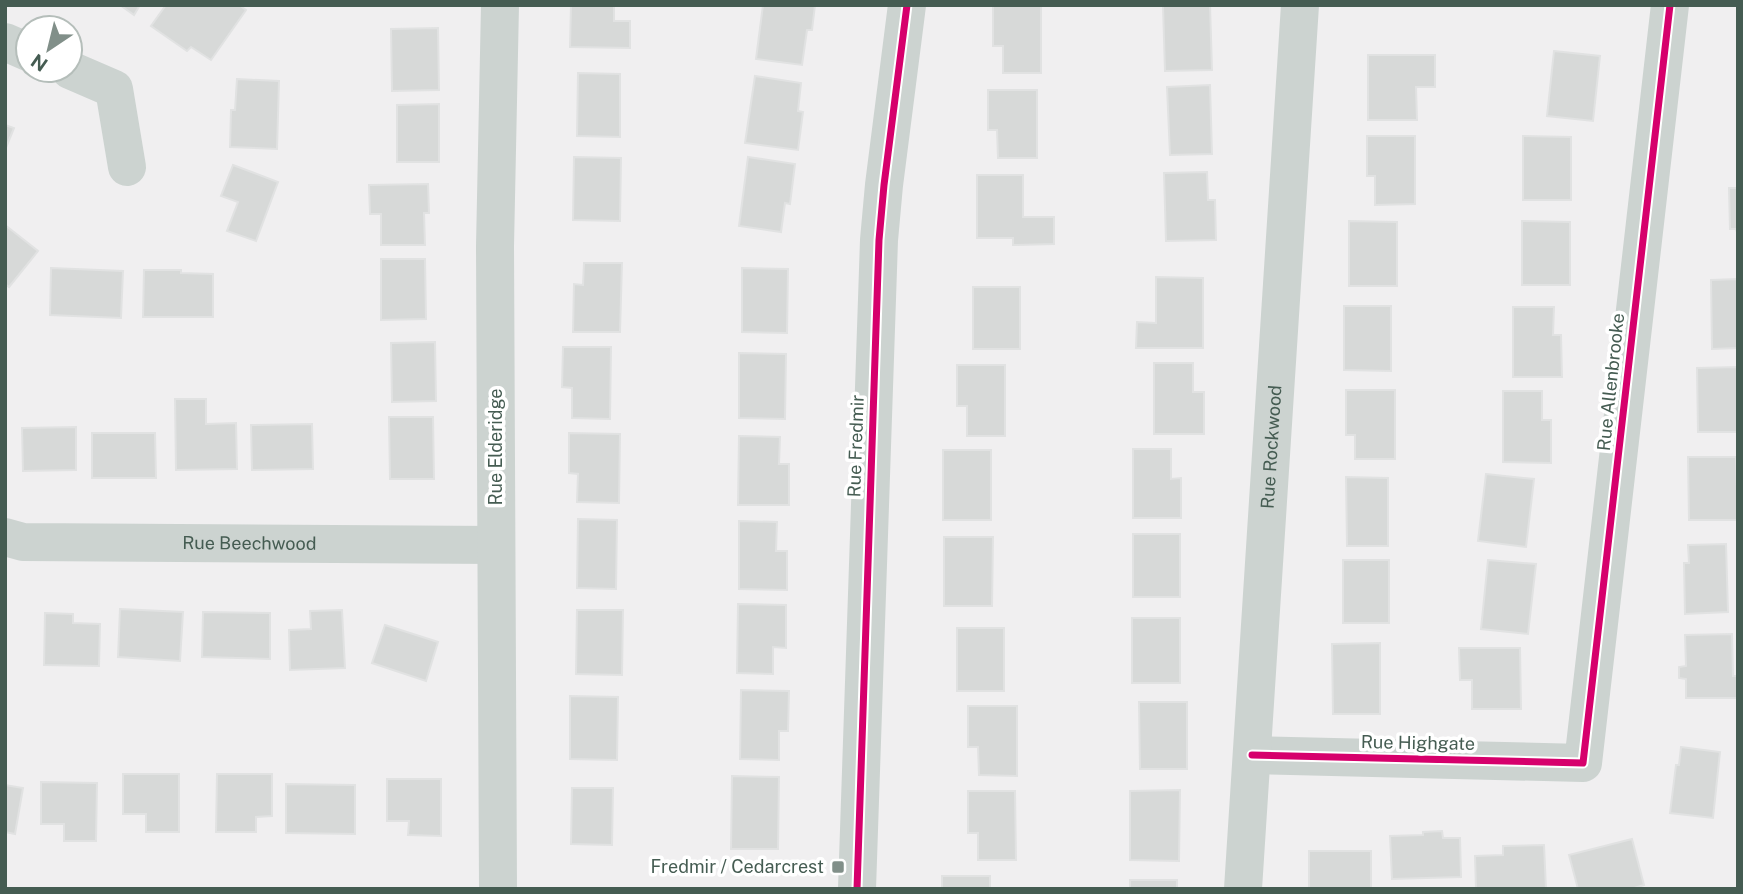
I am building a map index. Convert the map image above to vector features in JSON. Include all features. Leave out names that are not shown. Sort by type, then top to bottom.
[{"type":"street","name":"Rue Elderidge","points":[[498,889],[495,246],[500,5]]},
{"type":"street","name":"Rue Fredmir","points":[[857,889],[879,240],[907,5]]},
{"type":"street","name":"Rue Rockwood","points":[[1243,889],[1300,5]]},
{"type":"street","name":"Rue Allenbrooke","points":[[1583,763],[1670,5]]},
{"type":"street","points":[[84,76],[114,89],[127,167]]},
{"type":"street","name":"Rue Beechwood","points":[[5,537],[23,542],[496,545]]},
{"type":"street","name":"Rue Highgate","points":[[1252,755],[1583,763]]},
{"type":"building","points":[[120,5],[140,5],[134,15]]},
{"type":"building","points":[[166,5],[239,5],[246,10],[211,60],[191,47],[187,51],[151,26]]},
{"type":"building","points":[[571,5],[614,5],[614,21],[630,21],[630,48],[570,47]]},
{"type":"building","points":[[763,5],[815,5],[812,30],[807,30],[802,65],[756,59]]},
{"type":"building","points":[[993,5],[1041,5],[1041,73],[1003,73],[1003,46],[993,46]]},
{"type":"building","points":[[1210,5],[1212,70],[1165,71],[1163,6]]},
{"type":"building","points":[[438,28],[439,90],[392,91],[391,29]]},
{"type":"building","points":[[1554,51],[1600,56],[1593,121],[1547,116]]},
{"type":"building","points":[[1368,55],[1435,55],[1435,87],[1416,87],[1417,120],[1368,120]]},
{"type":"building","points":[[578,73],[620,74],[620,137],[577,136]]},
{"type":"building","points":[[755,76],[801,83],[798,111],[803,112],[798,150],[745,143]]},
{"type":"building","points":[[237,79],[279,81],[277,149],[230,147],[231,110],[235,110]]},
{"type":"building","points":[[1210,85],[1212,154],[1170,155],[1167,87]]},
{"type":"building","points":[[988,90],[1037,90],[1037,158],[998,158],[997,130],[988,130]]},
{"type":"building","points":[[439,104],[439,162],[397,162],[397,105]]},
{"type":"building","points":[[5,125],[14,128],[5,150]]},
{"type":"building","points":[[1367,136],[1415,136],[1415,204],[1375,205],[1375,176],[1367,176]]},
{"type":"building","points":[[1523,136],[1571,137],[1571,200],[1523,200]]},
{"type":"building","points":[[574,157],[621,158],[620,221],[573,220]]},
{"type":"building","points":[[748,157],[795,164],[790,204],[785,203],[781,232],[739,226]]},
{"type":"building","points":[[233,165],[278,182],[256,241],[227,231],[238,202],[221,196]]},
{"type":"building","points":[[1207,172],[1208,200],[1215,200],[1216,240],[1166,241],[1164,173]]},
{"type":"building","points":[[977,175],[1023,175],[1023,217],[1054,217],[1054,244],[1013,245],[1013,238],[977,238]]},
{"type":"building","points":[[428,184],[429,213],[424,213],[425,245],[381,245],[381,214],[370,214],[369,185]]},
{"type":"building","points":[[1729,188],[1738,188],[1738,235],[1736,229],[1730,229]]},
{"type":"building","points":[[1349,221],[1397,222],[1397,286],[1349,286]]},
{"type":"building","points":[[1522,221],[1570,222],[1570,285],[1522,285]]},
{"type":"building","points":[[5,225],[38,251],[9,287],[5,284]]},
{"type":"building","points":[[381,259],[425,259],[426,319],[381,320]]},
{"type":"building","points":[[584,263],[622,263],[620,332],[573,332],[574,284],[583,285]]},
{"type":"building","points":[[51,268],[123,271],[121,318],[50,315]]},
{"type":"building","points":[[742,268],[788,269],[787,333],[742,332]]},
{"type":"building","points":[[144,270],[181,270],[181,273],[213,274],[213,317],[143,317]]},
{"type":"building","points":[[1156,277],[1203,278],[1203,348],[1136,348],[1137,322],[1156,323]]},
{"type":"building","points":[[1738,279],[1738,348],[1712,349],[1711,280]]},
{"type":"building","points":[[973,287],[1020,287],[1020,349],[973,349]]},
{"type":"building","points":[[1344,306],[1391,306],[1391,371],[1344,370]]},
{"type":"building","points":[[1513,307],[1554,307],[1553,335],[1561,335],[1562,377],[1513,377]]},
{"type":"building","points":[[435,342],[436,401],[392,402],[391,343]]},
{"type":"building","points":[[563,347],[611,347],[610,419],[572,418],[572,388],[562,387]]},
{"type":"building","points":[[739,353],[786,354],[785,419],[739,418]]},
{"type":"building","points":[[1154,363],[1193,363],[1193,392],[1204,392],[1204,434],[1154,434]]},
{"type":"building","points":[[957,365],[1005,365],[1005,436],[967,436],[967,406],[957,406]]},
{"type":"building","points":[[1738,367],[1738,432],[1698,432],[1697,368]]},
{"type":"building","points":[[1346,390],[1395,390],[1395,459],[1355,459],[1355,435],[1346,435]]},
{"type":"building","points":[[1503,391],[1542,391],[1542,420],[1551,420],[1551,463],[1503,462]]},
{"type":"building","points":[[175,399],[206,399],[206,424],[236,423],[237,469],[176,470]]},
{"type":"building","points":[[389,417],[433,417],[434,479],[390,479]]},
{"type":"building","points":[[312,424],[313,469],[252,470],[251,425]]},
{"type":"building","points":[[76,427],[76,470],[23,471],[22,428]]},
{"type":"building","points":[[92,433],[155,433],[156,478],[92,478]]},
{"type":"building","points":[[569,433],[620,434],[619,503],[577,502],[578,474],[569,473]]},
{"type":"building","points":[[739,436],[780,437],[779,464],[789,464],[789,505],[738,505]]},
{"type":"building","points":[[1133,449],[1171,449],[1171,479],[1181,478],[1181,518],[1133,518]]},
{"type":"building","points":[[943,450],[991,450],[991,520],[943,520]]},
{"type":"building","points":[[1688,457],[1736,457],[1738,520],[1689,520]]},
{"type":"building","points":[[1486,474],[1534,479],[1526,547],[1478,541]]},
{"type":"building","points":[[1346,477],[1388,478],[1388,546],[1347,546]]},
{"type":"building","points":[[578,519],[617,520],[616,589],[577,588]]},
{"type":"building","points":[[739,521],[777,522],[776,551],[787,551],[787,590],[739,589]]},
{"type":"building","points":[[1133,534],[1180,534],[1180,597],[1133,597]]},
{"type":"building","points":[[944,537],[993,537],[992,606],[944,606]]},
{"type":"building","points":[[1726,544],[1728,612],[1685,614],[1684,563],[1689,563],[1688,545]]},
{"type":"building","points":[[1343,560],[1389,560],[1389,623],[1343,623]]},
{"type":"building","points":[[1488,560],[1536,564],[1528,634],[1481,629]]},
{"type":"building","points":[[738,604],[786,605],[786,648],[773,647],[773,674],[737,673]]},
{"type":"building","points":[[120,609],[183,612],[180,661],[118,657]]},
{"type":"building","points":[[342,610],[345,668],[290,670],[289,630],[311,629],[310,611]]},
{"type":"building","points":[[577,610],[623,610],[622,675],[576,674]]},
{"type":"building","points":[[203,612],[270,613],[270,659],[202,657]]},
{"type":"building","points":[[45,613],[73,614],[73,623],[100,624],[99,666],[44,665]]},
{"type":"building","points":[[1132,618],[1180,618],[1180,683],[1132,683]]},
{"type":"building","points":[[385,625],[438,642],[426,681],[372,663]]},
{"type":"building","points":[[957,628],[1004,628],[1004,691],[957,691]]},
{"type":"building","points":[[1732,634],[1733,676],[1738,676],[1738,698],[1686,698],[1686,679],[1679,678],[1679,667],[1686,666],[1685,635]]},
{"type":"building","points":[[1380,643],[1380,714],[1333,714],[1332,644]]},
{"type":"building","points":[[1459,648],[1520,648],[1521,709],[1472,709],[1472,680],[1460,680]]},
{"type":"building","points":[[741,690],[789,691],[788,731],[779,731],[779,760],[740,759]]},
{"type":"building","points":[[570,696],[618,697],[617,760],[570,759]]},
{"type":"building","points":[[1139,702],[1187,702],[1187,769],[1140,769]]},
{"type":"building","points":[[968,706],[1017,706],[1017,776],[979,775],[978,747],[968,747]]},
{"type":"building","points":[[1681,747],[1720,752],[1713,818],[1670,813]]},
{"type":"building","points":[[123,774],[179,774],[179,832],[146,832],[146,814],[123,814]]},
{"type":"building","points":[[217,774],[272,774],[272,816],[256,817],[256,832],[216,832]]},
{"type":"building","points":[[732,776],[779,777],[778,849],[731,849]]},
{"type":"building","points":[[387,779],[441,779],[441,836],[408,835],[409,821],[387,821]]},
{"type":"building","points":[[41,782],[97,783],[96,841],[64,841],[64,824],[41,824]]},
{"type":"building","points":[[286,784],[355,785],[355,834],[286,833]]},
{"type":"building","points":[[5,785],[23,788],[15,834],[5,832]]},
{"type":"building","points":[[572,788],[613,788],[612,845],[571,844]]},
{"type":"building","points":[[1180,790],[1179,861],[1130,860],[1130,791]]},
{"type":"building","points":[[968,791],[1015,791],[1016,860],[978,860],[978,833],[968,833]]},
{"type":"building","points":[[1442,831],[1443,838],[1460,838],[1461,877],[1392,879],[1390,836],[1423,835],[1423,832]]},
{"type":"building","points":[[1632,839],[1644,885],[1631,889],[1578,889],[1569,855]]},
{"type":"building","points":[[1544,845],[1546,889],[1476,889],[1475,856],[1503,855],[1503,846]]},
{"type":"building","points":[[1309,851],[1371,851],[1371,889],[1309,889]]},
{"type":"building","points":[[942,876],[990,876],[990,889],[942,889]]},
{"type":"building","points":[[1130,880],[1177,880],[1177,889],[1130,889]]},
{"type":"cycle path","points":[[857,889],[879,240],[907,5]]},
{"type":"cycle path","points":[[1252,755],[1583,763],[1670,5]]},
{"type":"place","name":"Fredmir / Cedarcrest","points":[[838,867]]}]
